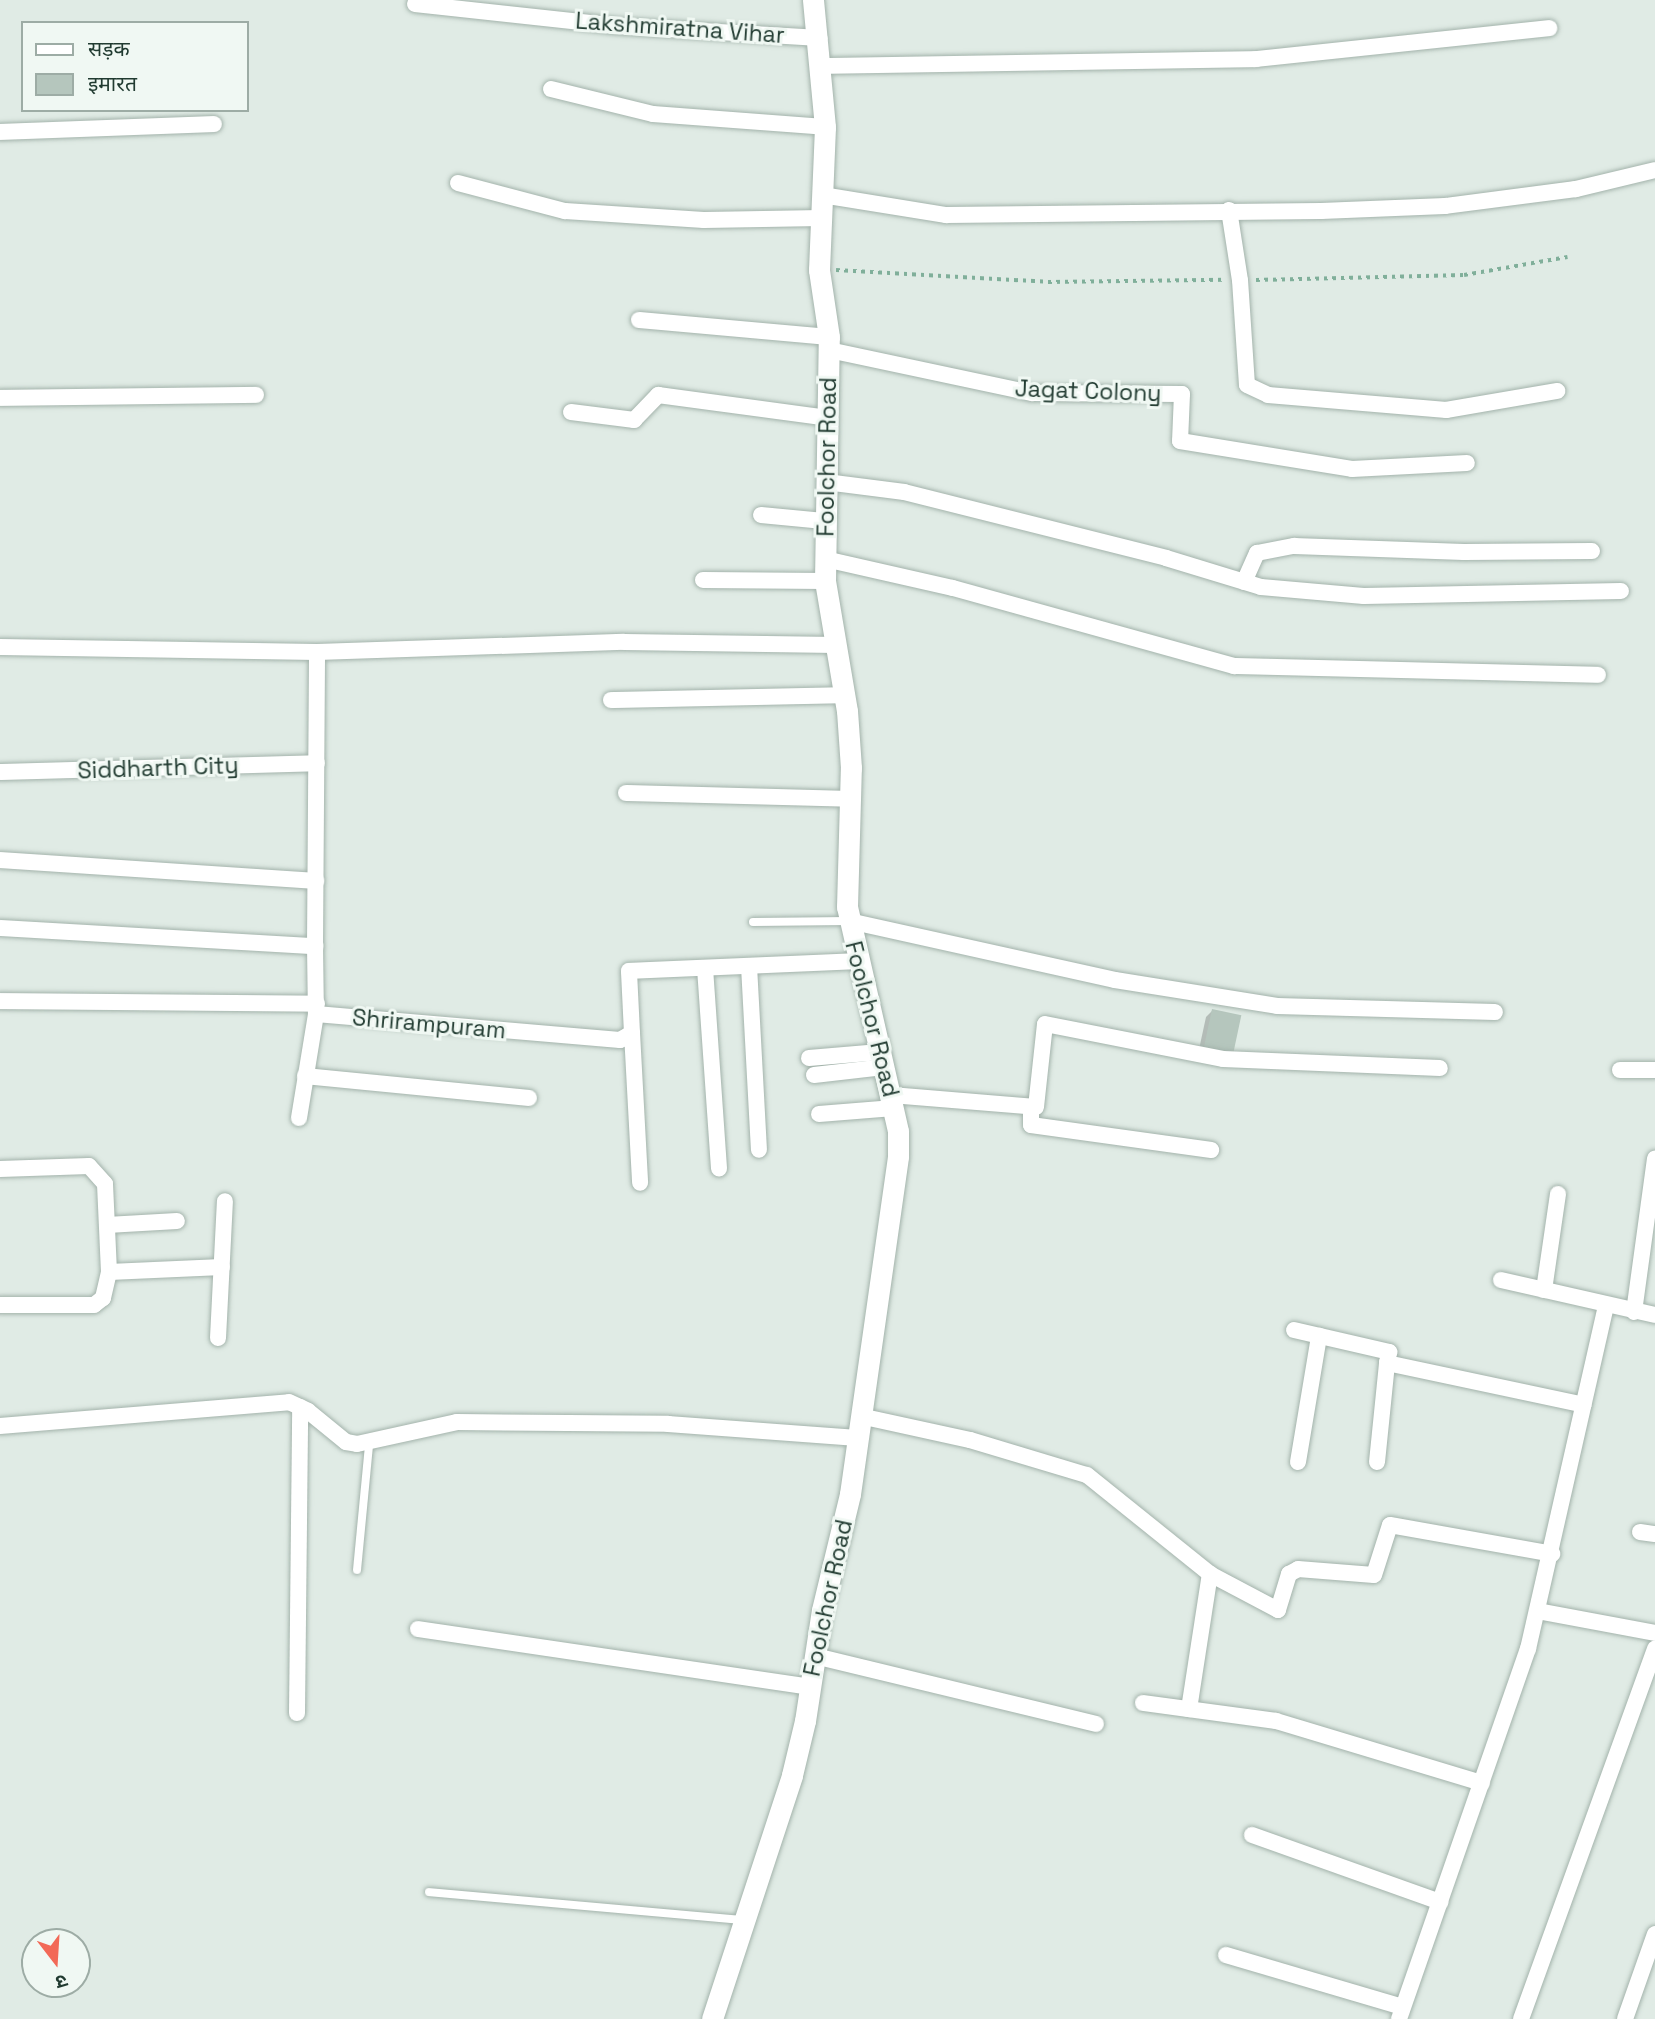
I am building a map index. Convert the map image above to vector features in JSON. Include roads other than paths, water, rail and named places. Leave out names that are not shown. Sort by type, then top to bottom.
[{"type":"street","name":"Foolchor Road","points":[[712,2019],[792,1775],[814,1656],[850,1494],[898,1156],[892,1102],[849,921],[846,844],[852,799],[844,695],[825,581],[829,343],[819,270],[825,127],[820,38],[813,0]]},
{"type":"street","name":"Lakshmiratna Vihar","points":[[415,4],[618,26],[820,38]]},
{"type":"street","points":[[822,66],[1256,59],[1549,29]]},
{"type":"street","points":[[551,89],[653,114],[825,127]]},
{"type":"street","points":[[0,132],[214,124]]},
{"type":"street","points":[[822,195],[946,215],[1084,216],[1445,206],[1576,189],[1655,170]]},
{"type":"street","points":[[458,183],[565,211],[704,220],[822,218]]},
{"type":"street","points":[[1228,210],[1240,280],[1247,385],[1268,395],[1446,410],[1557,391]]},
{"type":"street","points":[[639,320],[829,343]]},
{"type":"street","name":"Jagat Colony","points":[[829,343],[1032,393],[1182,394],[1180,441],[1352,469],[1467,463]]},
{"type":"street","points":[[571,412],[634,420],[658,394],[829,418]]},
{"type":"street","points":[[0,398],[256,395]]},
{"type":"street","points":[[826,482],[904,492],[1244,582],[1364,596],[1621,591]]},
{"type":"street","points":[[761,515],[824,522]]},
{"type":"street","points":[[1244,582],[1258,553],[1294,546],[1464,552],[1592,551]]},
{"type":"street","points":[[825,559],[953,588],[1234,666],[1598,675]]},
{"type":"street","points":[[703,580],[825,581]]},
{"type":"street","points":[[0,647],[317,652],[624,642],[836,645]]},
{"type":"street","points":[[299,1118],[317,1009],[317,652]]},
{"type":"street","points":[[611,700],[844,695]]},
{"type":"street","name":"Siddharth City","points":[[0,772],[317,763]]},
{"type":"street","points":[[626,793],[852,799]]},
{"type":"street","points":[[0,860],[316,881]]},
{"type":"street","points":[[849,921],[1115,980],[1278,1006],[1495,1012]]},
{"type":"street","points":[[0,928],[315,946]]},
{"type":"street","points":[[640,1183],[629,971],[858,961]]},
{"type":"street","points":[[749,967],[760,1150]]},
{"type":"street","points":[[705,968],[719,1169]]},
{"type":"street","name":"Shrirampuram","points":[[0,1001],[317,1009],[620,1040],[632,1033]]},
{"type":"street","points":[[819,1114],[892,1102],[1036,1107],[1045,1024],[1223,1059],[1440,1068]]},
{"type":"street","points":[[810,1058],[882,1059]]},
{"type":"street","points":[[814,1075],[882,1059]]},
{"type":"street","points":[[1620,1070],[1655,1070]]},
{"type":"street","points":[[305,1076],[529,1098]]},
{"type":"street","points":[[1031,1107],[1031,1125],[1211,1150]]},
{"type":"street","points":[[1634,1312],[1655,1158]]},
{"type":"street","points":[[0,1169],[89,1166],[105,1184],[109,1272],[103,1298],[94,1305],[0,1305]]},
{"type":"street","points":[[1544,1290],[1558,1194]]},
{"type":"street","points":[[218,1338],[225,1200]]},
{"type":"street","points":[[107,1225],[177,1221]]},
{"type":"street","points":[[109,1272],[222,1267]]},
{"type":"street","points":[[1501,1280],[1606,1307],[1655,1315]]},
{"type":"street","points":[[1226,1955],[1401,2013],[1482,1783],[1538,1611],[1606,1307]]},
{"type":"street","points":[[1294,1330],[1389,1352],[1377,1462]]},
{"type":"street","points":[[1298,1462],[1320,1336]]},
{"type":"street","points":[[1387,1363],[1584,1405]]},
{"type":"street","points":[[0,1426],[289,1402],[300,1407],[346,1442],[369,1445],[457,1422],[668,1424],[856,1438]]},
{"type":"street","points":[[297,1713],[300,1407]]},
{"type":"street","points":[[860,1416],[970,1440],[1087,1475],[1210,1574],[1278,1609],[1289,1574],[1298,1569],[1374,1575],[1390,1525],[1552,1554]]},
{"type":"street","points":[[1189,1709],[1210,1574]]},
{"type":"street","points":[[1538,1611],[1655,1633]]},
{"type":"street","points":[[418,1629],[810,1686]]},
{"type":"street","points":[[1521,2019],[1655,1648]]},
{"type":"street","points":[[814,1656],[1096,1724]]},
{"type":"street","points":[[1143,1703],[1276,1721],[1482,1783]]},
{"type":"street","points":[[1252,1835],[1440,1902]]},
{"type":"street","points":[[1625,2019],[1655,1934]]},
{"type":"lane","points":[[753,922],[849,921]]},
{"type":"lane","points":[[357,1570],[369,1445]]},
{"type":"lane","points":[[429,1892],[744,1920]]}]
